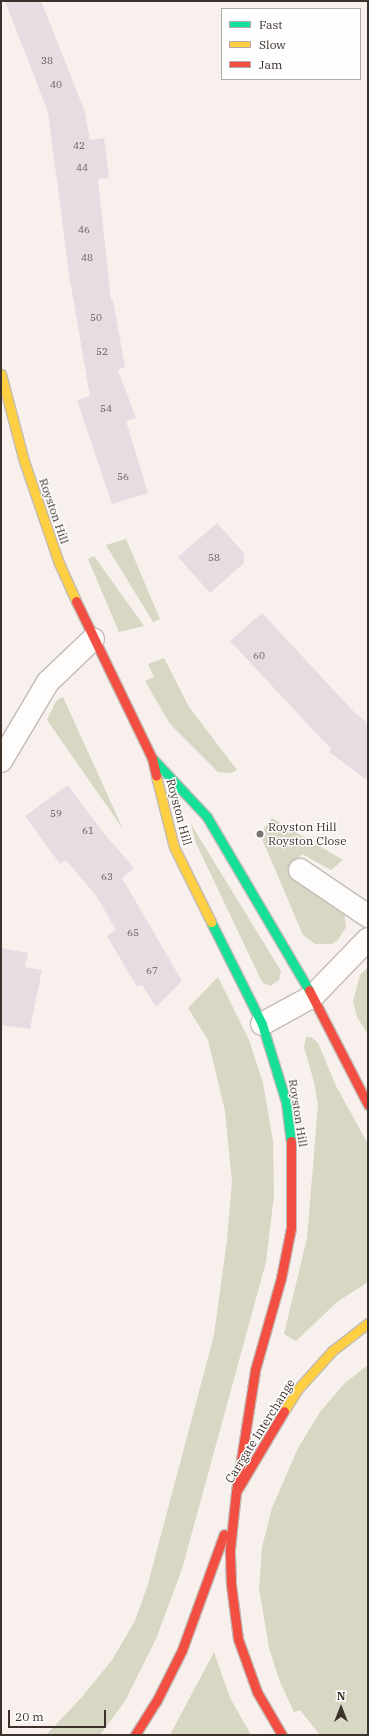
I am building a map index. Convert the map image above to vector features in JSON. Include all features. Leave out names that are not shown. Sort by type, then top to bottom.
[{"type":"main road","name":"Royston Hill","points":[[1,374],[24,461],[59,563],[92,639],[152,758],[174,847],[262,1024],[286,1102],[292,1146],[294,1187],[291,1228],[281,1278],[255,1370],[236,1492]]},
{"type":"main road","name":"Royston Hill","points":[[152,758],[207,817],[313,996],[368,1105]]},
{"type":"main road","name":"Carrgate Interchange","points":[[282,1735],[257,1692],[238,1639],[230,1584],[230,1549],[233,1506],[236,1492],[297,1390],[332,1351],[368,1323]]},
{"type":"main road","points":[[136,1735],[156,1702],[182,1650],[200,1605],[233,1506]]},
{"type":"street","points":[[1,761],[48,682],[92,639]]},
{"type":"street","points":[[300,870],[368,916]]},
{"type":"street","points":[[262,1024],[313,996],[368,939]]},
{"type":"green space","points":[[126,539],[160,619],[153,622],[106,545]]},
{"type":"green space","points":[[94,556],[144,626],[119,632],[88,559]]},
{"type":"green space","points":[[164,658],[189,707],[237,770],[231,773],[218,772],[170,724],[145,681],[154,677],[148,664]]},
{"type":"green space","points":[[63,697],[123,829],[47,720],[56,701]]},
{"type":"green space","points":[[272,818],[343,860],[331,870],[302,854],[288,874],[339,905],[344,911],[346,927],[338,940],[331,944],[315,944],[303,935],[260,834]]},
{"type":"green space","points":[[191,824],[281,971],[279,980],[270,986],[262,982],[195,841]]},
{"type":"green space","points":[[368,967],[368,1035],[357,1017],[353,1001],[360,975]]},
{"type":"green space","points":[[218,977],[249,1040],[263,1083],[273,1141],[274,1195],[266,1262],[182,1569],[156,1639],[125,1701],[100,1735],[46,1735],[82,1697],[112,1660],[135,1621],[148,1584],[214,1335],[227,1240],[232,1182],[225,1111],[208,1040],[188,1008]]},
{"type":"green space","points":[[306,1037],[311,1037],[318,1043],[336,1086],[368,1144],[368,1282],[337,1302],[296,1341],[284,1334],[307,1238],[318,1105],[314,1082],[304,1047]]},
{"type":"green space","points":[[368,1365],[368,1735],[320,1735],[300,1710],[294,1712],[280,1682],[269,1648],[259,1588],[262,1547],[272,1508],[298,1448],[320,1412],[345,1383]]},
{"type":"green space","points":[[214,1652],[230,1698],[251,1735],[170,1735]]},
{"type":"building","points":[[5,1],[41,1],[85,112],[90,140],[104,138],[109,178],[98,179],[111,300],[113,300],[125,367],[118,370],[136,418],[126,421],[148,493],[112,504],[77,400],[90,396],[69,274],[48,112]]},
{"type":"building","points":[[217,523],[244,553],[244,563],[210,593],[178,557]]},
{"type":"building","points":[[262,613],[354,712],[368,723],[368,781],[329,752],[331,749],[230,641]]},
{"type":"building","points":[[68,785],[101,830],[134,868],[122,878],[182,981],[156,1007],[142,985],[137,987],[107,936],[116,930],[97,897],[66,860],[60,864],[25,816]]},
{"type":"building","points":[[1,948],[28,953],[25,967],[42,970],[30,1029],[1,1025]]},
{"type":"traffic: fast","points":[[153,759],[207,817],[309,990]]},
{"type":"traffic: fast","points":[[211,922],[262,1024],[286,1102],[291,1141]]},
{"type":"traffic: slow","points":[[1,374],[24,461],[59,563],[76,601]]},
{"type":"traffic: slow","points":[[156,776],[174,847],[211,922]]},
{"type":"traffic: slow","points":[[284,1411],[297,1390],[332,1351],[368,1323]]},
{"type":"traffic: jam","points":[[76,601],[152,758],[156,776]]},
{"type":"traffic: jam","points":[[309,990],[368,1105]]},
{"type":"traffic: jam","points":[[236,1492],[255,1370],[281,1278],[291,1228],[291,1141]]},
{"type":"traffic: jam","points":[[282,1735],[257,1692],[238,1639],[231,1584],[230,1549],[236,1492],[284,1411]]},
{"type":"traffic: jam","points":[[135,1735],[156,1702],[182,1650],[224,1534]]},
{"type":"place","name":"Royston Hill Royston Close","points":[[260,834]]}]
